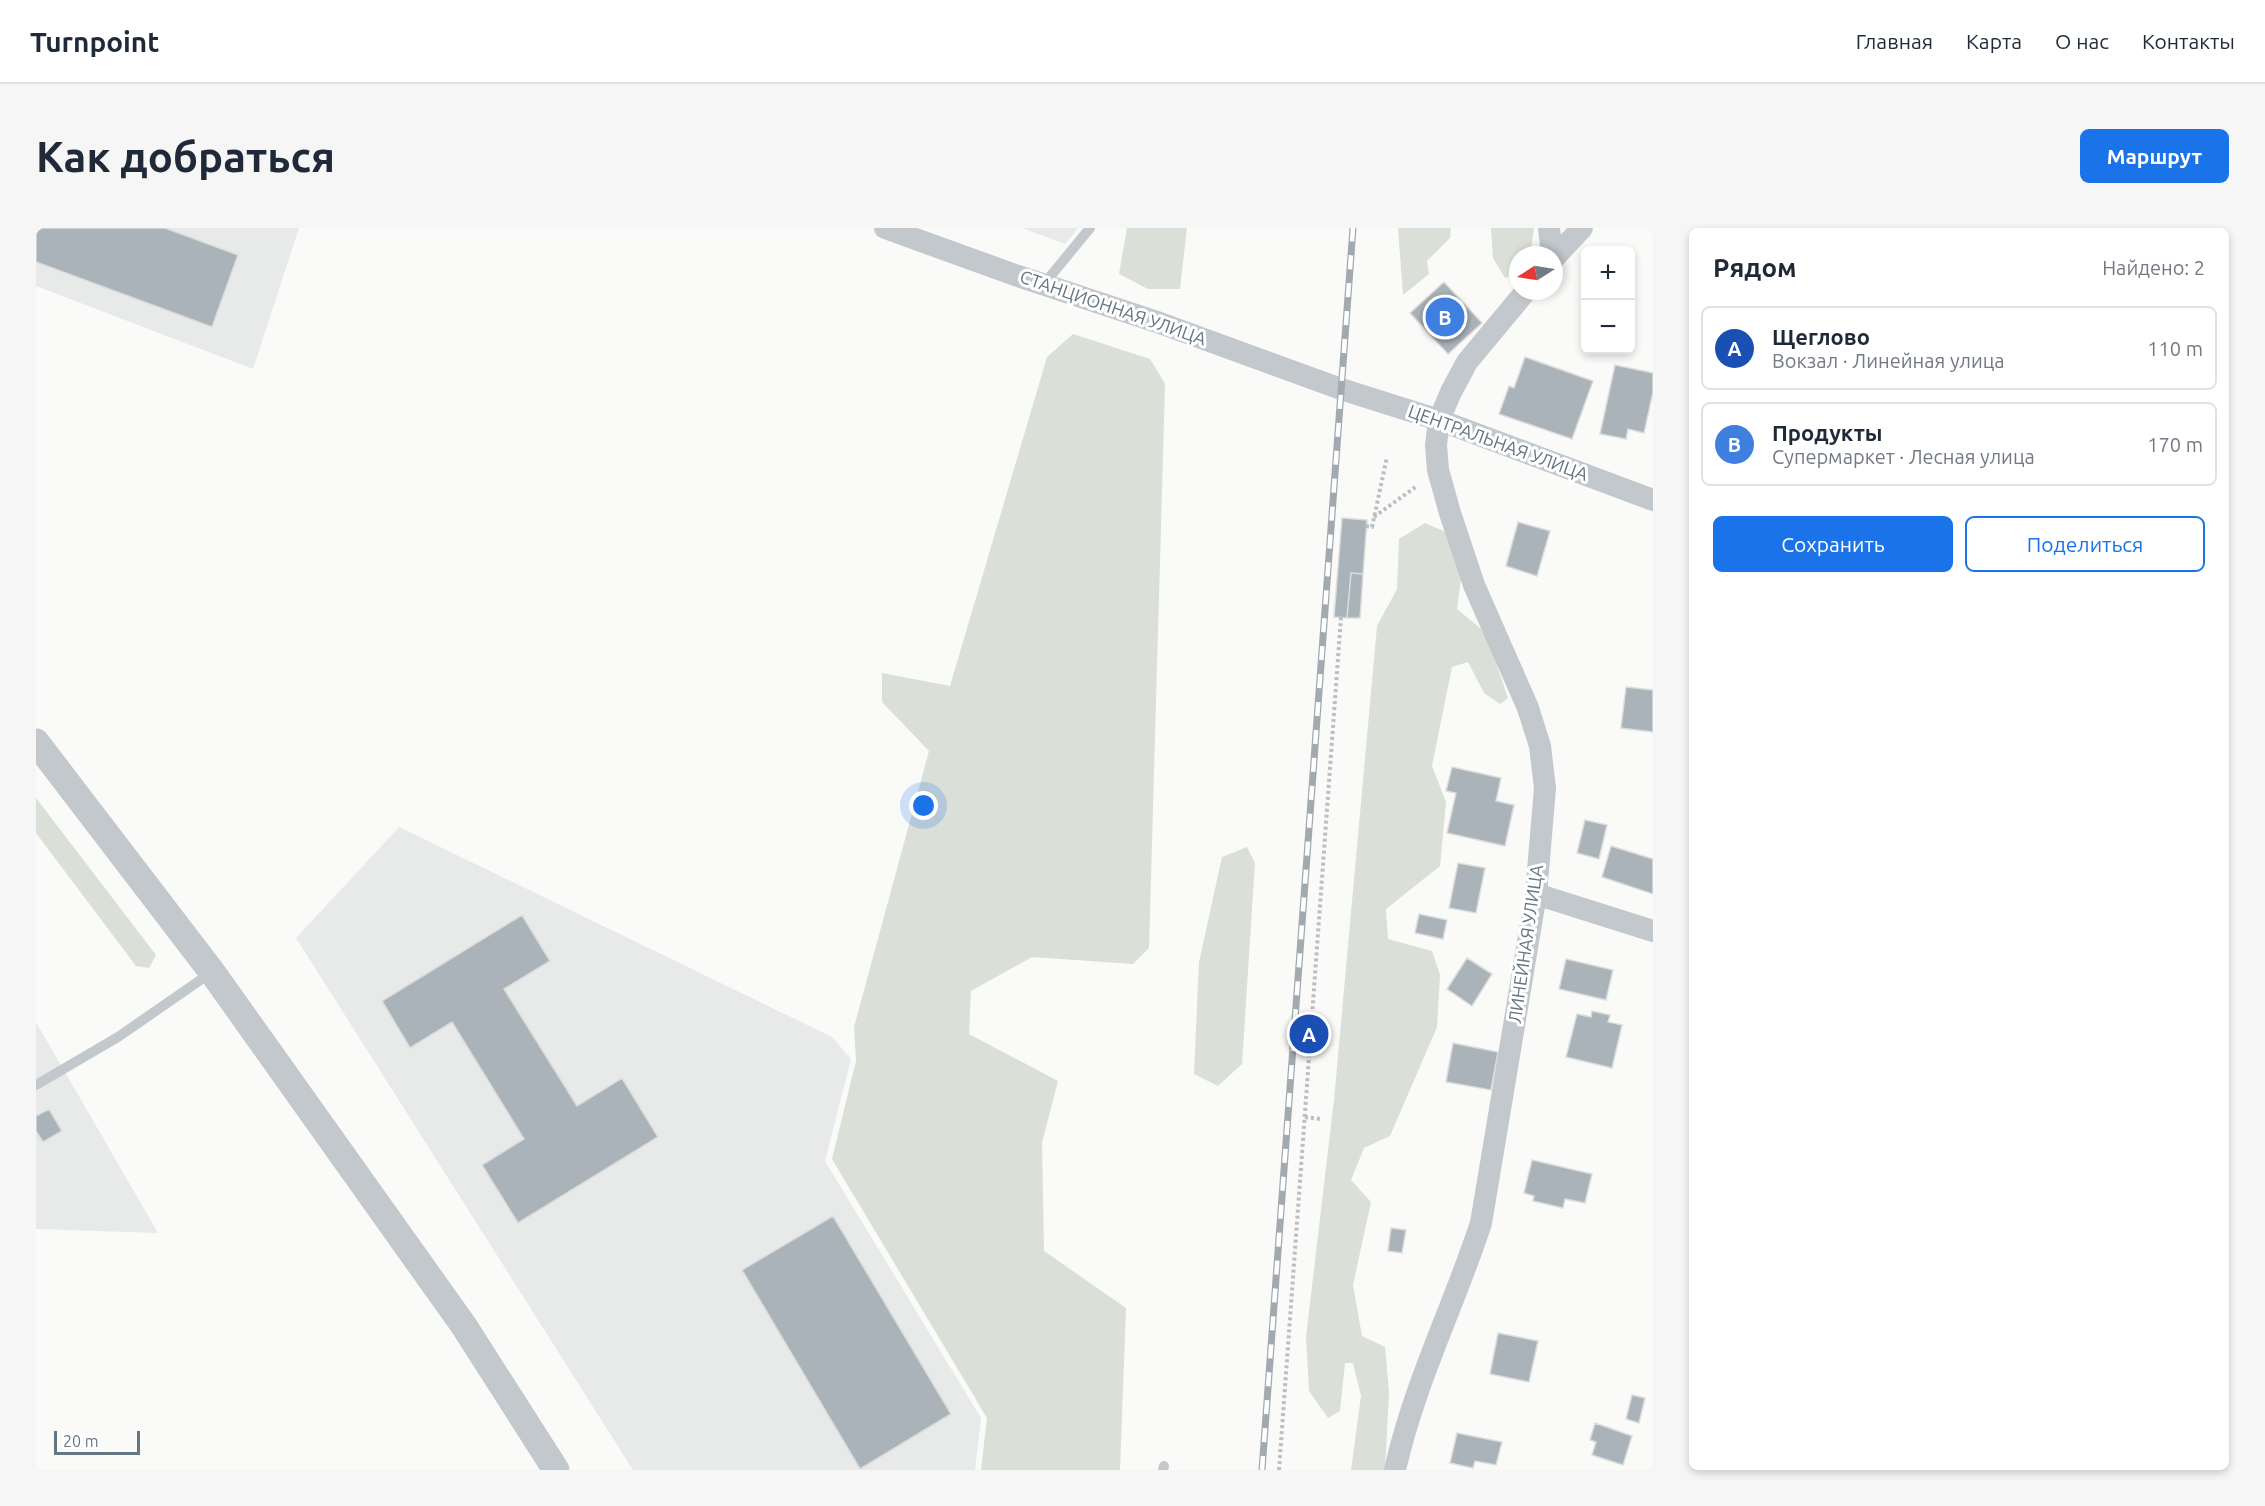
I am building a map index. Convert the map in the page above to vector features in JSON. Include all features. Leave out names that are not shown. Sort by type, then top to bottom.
[{"type":"street","name":"СТАНЦИОННАЯ УЛИЦА","points":[[885,228],[1160,323],[1341,389]]},
{"type":"street","points":[[1550,228],[1552,246]]},
{"type":"street","points":[[1563,246],[1582,228]]},
{"type":"street","name":"ЛИНЕЙНАЯ УЛИЦА","points":[[1395,1470],[1417,1393],[1466,1270],[1481,1223],[1536,894],[1545,788],[1540,746],[1528,708],[1474,585],[1438,470],[1436,445],[1439,420],[1450,392],[1467,362],[1519,300]]},
{"type":"street","name":"ЦЕНТРАЛЬНАЯ УЛИЦА","points":[[1341,389],[1439,420],[1653,500]]},
{"type":"street","points":[[36,742],[212,972],[464,1326],[556,1470]]},
{"type":"street","points":[[1536,894],[1653,931]]},
{"type":"lane","points":[[1044,284],[1090,228]]},
{"type":"lane","points":[[36,1085],[118,1037],[212,972]]},
{"type":"path","points":[[1366,526],[1372,527],[1387,457]]},
{"type":"path","points":[[1374,518],[1438,470]]},
{"type":"path","points":[[1279,1470],[1341,617]]},
{"type":"path","points":[[1305,1118],[1320,1119]]},
{"type":"shaded area","points":[[36,228],[299,228],[253,369],[36,286]]},
{"type":"shaded area","points":[[1022,228],[1078,228],[1065,244]]},
{"type":"shaded area","points":[[1127,228],[1187,228],[1180,289],[1148,289],[1119,274]]},
{"type":"shaded area","points":[[1398,228],[1451,228],[1450,238],[1427,261],[1429,274],[1403,295]]},
{"type":"shaded area","points":[[1491,228],[1534,228],[1531,246],[1509,246],[1509,276],[1505,278],[1493,258]]},
{"type":"shaded area","points":[[1073,334],[1150,359],[1165,384],[1149,948],[1133,964],[1032,957],[971,991],[969,1034],[1058,1081],[1042,1143],[1044,1251],[1126,1308],[1120,1470],[981,1470],[987,1418],[832,1159],[856,1061],[854,1027],[929,751],[882,702],[882,673],[950,686],[1047,357]]},
{"type":"shaded area","points":[[1425,523],[1450,534],[1461,579],[1457,609],[1486,633],[1508,698],[1500,704],[1484,693],[1468,662],[1452,667],[1432,766],[1446,802],[1440,866],[1386,909],[1388,939],[1432,951],[1440,975],[1437,1027],[1390,1136],[1364,1148],[1351,1180],[1371,1202],[1353,1285],[1362,1336],[1385,1347],[1389,1392],[1385,1470],[1351,1470],[1361,1396],[1353,1363],[1345,1363],[1340,1411],[1328,1418],[1309,1391],[1306,1337],[1334,1100],[1377,626],[1397,589],[1399,539]]},
{"type":"shaded area","points":[[36,798],[156,955],[149,968],[136,966],[36,833]]},
{"type":"shaded area","points":[[399,827],[832,1037],[851,1059],[825,1161],[981,1418],[975,1470],[633,1470],[296,938]]},
{"type":"shaded area","points":[[1247,847],[1255,863],[1242,1064],[1218,1086],[1194,1074],[1199,962],[1222,857]]},
{"type":"shaded area","points":[[36,1022],[158,1233],[36,1229]]},
{"type":"building","points":[[36,228],[165,228],[238,255],[212,327],[36,262]]},
{"type":"building","points":[[1444,282],[1482,323],[1448,354],[1410,313]]},
{"type":"building","points":[[1525,357],[1593,381],[1572,439],[1499,414],[1509,386],[1514,388]]},
{"type":"building","points":[[1615,365],[1653,373],[1653,392],[1644,433],[1628,429],[1626,439],[1600,434]]},
{"type":"building","points":[[1342,518],[1367,520],[1363,574],[1351,573],[1347,618],[1334,617]]},
{"type":"building","points":[[1518,522],[1550,531],[1537,576],[1506,566]]},
{"type":"building","points":[[1351,573],[1363,574],[1360,618],[1347,618]]},
{"type":"building","points":[[1626,687],[1653,690],[1653,732],[1621,728]]},
{"type":"building","points":[[1452,767],[1501,778],[1496,801],[1514,805],[1505,846],[1447,833],[1456,793],[1446,791]]},
{"type":"building","points":[[1585,820],[1607,825],[1599,859],[1577,853]]},
{"type":"building","points":[[1611,846],[1653,859],[1653,894],[1602,877]]},
{"type":"building","points":[[1458,863],[1485,868],[1476,913],[1449,908]]},
{"type":"building","points":[[1419,914],[1447,920],[1443,939],[1415,933]]},
{"type":"building","points":[[522,915],[550,961],[504,989],[577,1106],[622,1078],[658,1137],[518,1223],[482,1165],[524,1139],[452,1022],[410,1048],[382,1001]]},
{"type":"building","points":[[1467,958],[1492,974],[1472,1006],[1447,989]]},
{"type":"building","points":[[1566,959],[1613,970],[1606,1000],[1559,989]]},
{"type":"building","points":[[1592,1011],[1610,1015],[1608,1022],[1622,1025],[1612,1068],[1566,1057],[1577,1014],[1591,1017]]},
{"type":"building","points":[[1453,1043],[1498,1052],[1491,1090],[1446,1082]]},
{"type":"building","points":[[49,1109],[62,1131],[43,1142],[36,1131],[36,1116]]},
{"type":"building","points":[[1532,1160],[1592,1174],[1585,1203],[1565,1199],[1563,1208],[1533,1201],[1534,1196],[1524,1193]]},
{"type":"building","points":[[833,1216],[951,1414],[860,1469],[742,1270]]},
{"type":"building","points":[[1391,1228],[1406,1230],[1402,1253],[1388,1251]]},
{"type":"building","points":[[1498,1333],[1538,1341],[1529,1382],[1490,1374]]},
{"type":"building","points":[[1632,1395],[1645,1398],[1639,1423],[1626,1419]]},
{"type":"building","points":[[1595,1423],[1632,1436],[1623,1465],[1592,1455],[1596,1442],[1590,1440]]},
{"type":"building","points":[[1457,1433],[1502,1442],[1496,1465],[1475,1461],[1473,1468],[1450,1463]]},
{"type":"railway","points":[[1262,1470],[1353,228]]},
{"type":"place","name":"Продукты","points":[[1445,317]]},
{"type":"place","name":"Щеглово","points":[[1309,1034]]}]
